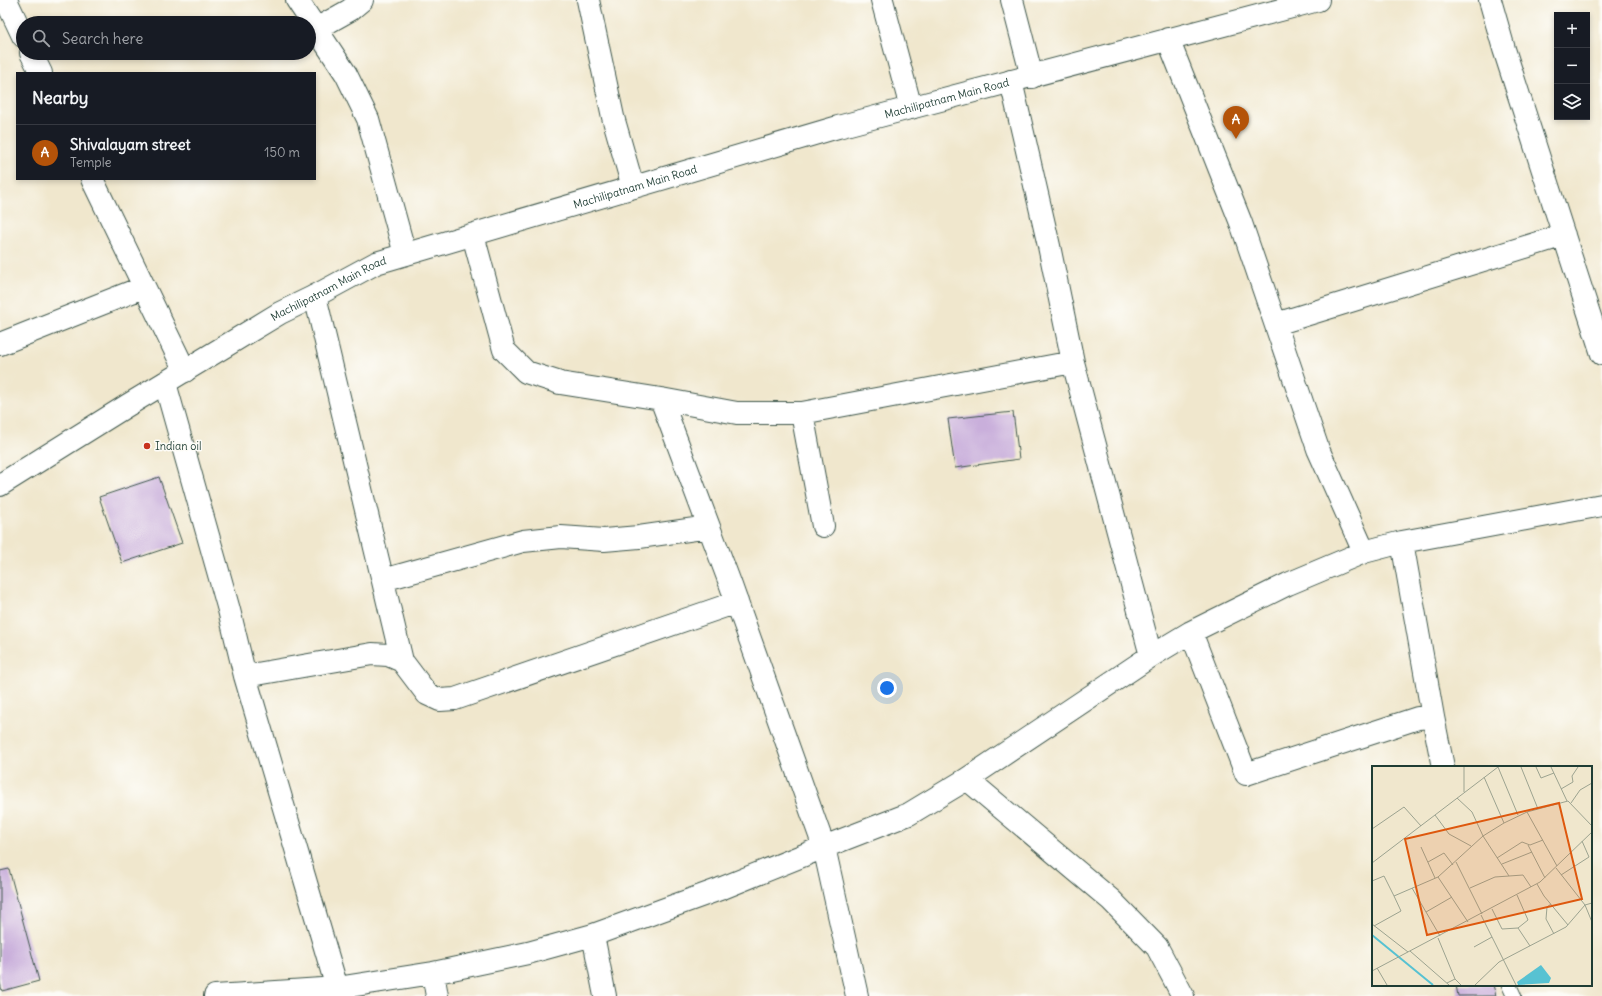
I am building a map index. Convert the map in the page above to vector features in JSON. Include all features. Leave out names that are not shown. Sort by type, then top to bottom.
[{"type":"street","points":[[6,0],[16,21]]},
{"type":"street","points":[[297,0],[308,16]]},
{"type":"street","points":[[362,0],[350,10],[316,28],[346,74],[368,120],[405,254]]},
{"type":"street","points":[[588,0],[613,117],[633,187]]},
{"type":"street","points":[[882,0],[911,108]]},
{"type":"street","points":[[1012,0],[1032,77]]},
{"type":"street","name":"Machilipatnam Main Road","points":[[0,485],[280,313],[376,263],[838,127],[1011,81],[1032,77],[1168,39],[1318,0]]},
{"type":"street","points":[[1490,0],[1504,49],[1602,354]]},
{"type":"street","points":[[1168,39],[1241,223],[1318,449],[1364,552]]},
{"type":"street","points":[[34,60],[40,72]]},
{"type":"street","points":[[1011,81],[1049,246],[1073,362],[1151,656]]},
{"type":"street","points":[[92,180],[185,371]]},
{"type":"street","points":[[473,235],[504,350],[526,372],[560,383],[737,413],[802,413],[1073,362]]},
{"type":"street","points":[[1276,324],[1564,235]]},
{"type":"street","points":[[0,344],[144,287]]},
{"type":"street","points":[[315,296],[402,661],[427,694],[440,700],[455,699],[736,602]]},
{"type":"street","points":[[165,383],[229,610],[245,676],[337,988]]},
{"type":"street","points":[[661,399],[709,527],[824,847],[857,996]]},
{"type":"street","points":[[802,413],[823,526]]},
{"type":"street","points":[[215,996],[337,988],[433,973],[528,952],[593,935],[720,889],[909,814],[968,779],[1151,656],[1191,632],[1288,584],[1364,552],[1402,542],[1602,505]]},
{"type":"street","points":[[383,580],[523,540],[561,537],[604,540],[639,537],[709,527]]},
{"type":"street","points":[[1402,542],[1443,766]]},
{"type":"street","points":[[1191,632],[1246,774],[1418,718],[1433,717]]},
{"type":"street","points":[[245,676],[372,654],[388,655],[402,661]]},
{"type":"street","points":[[968,779],[1112,900],[1157,947],[1184,996]]},
{"type":"street","points":[[593,935],[605,996]]},
{"type":"street","points":[[433,973],[437,996]]},
{"type":"lane","points":[[1510,986],[1514,996]]},
{"type":"building","points":[[1013,412],[1019,459],[955,468],[948,419]]},
{"type":"building","points":[[159,477],[182,543],[122,563],[99,497]]},
{"type":"building","points":[[9,869],[39,981],[2,991],[0,982],[0,871]]},
{"type":"building","points":[[1456,986],[1493,986],[1496,996],[1458,996]]},
{"type":"place","name":"Shivalayam street","points":[[1236,139]]},
{"type":"place","name":"Indian oil","points":[[147,446]]}]
